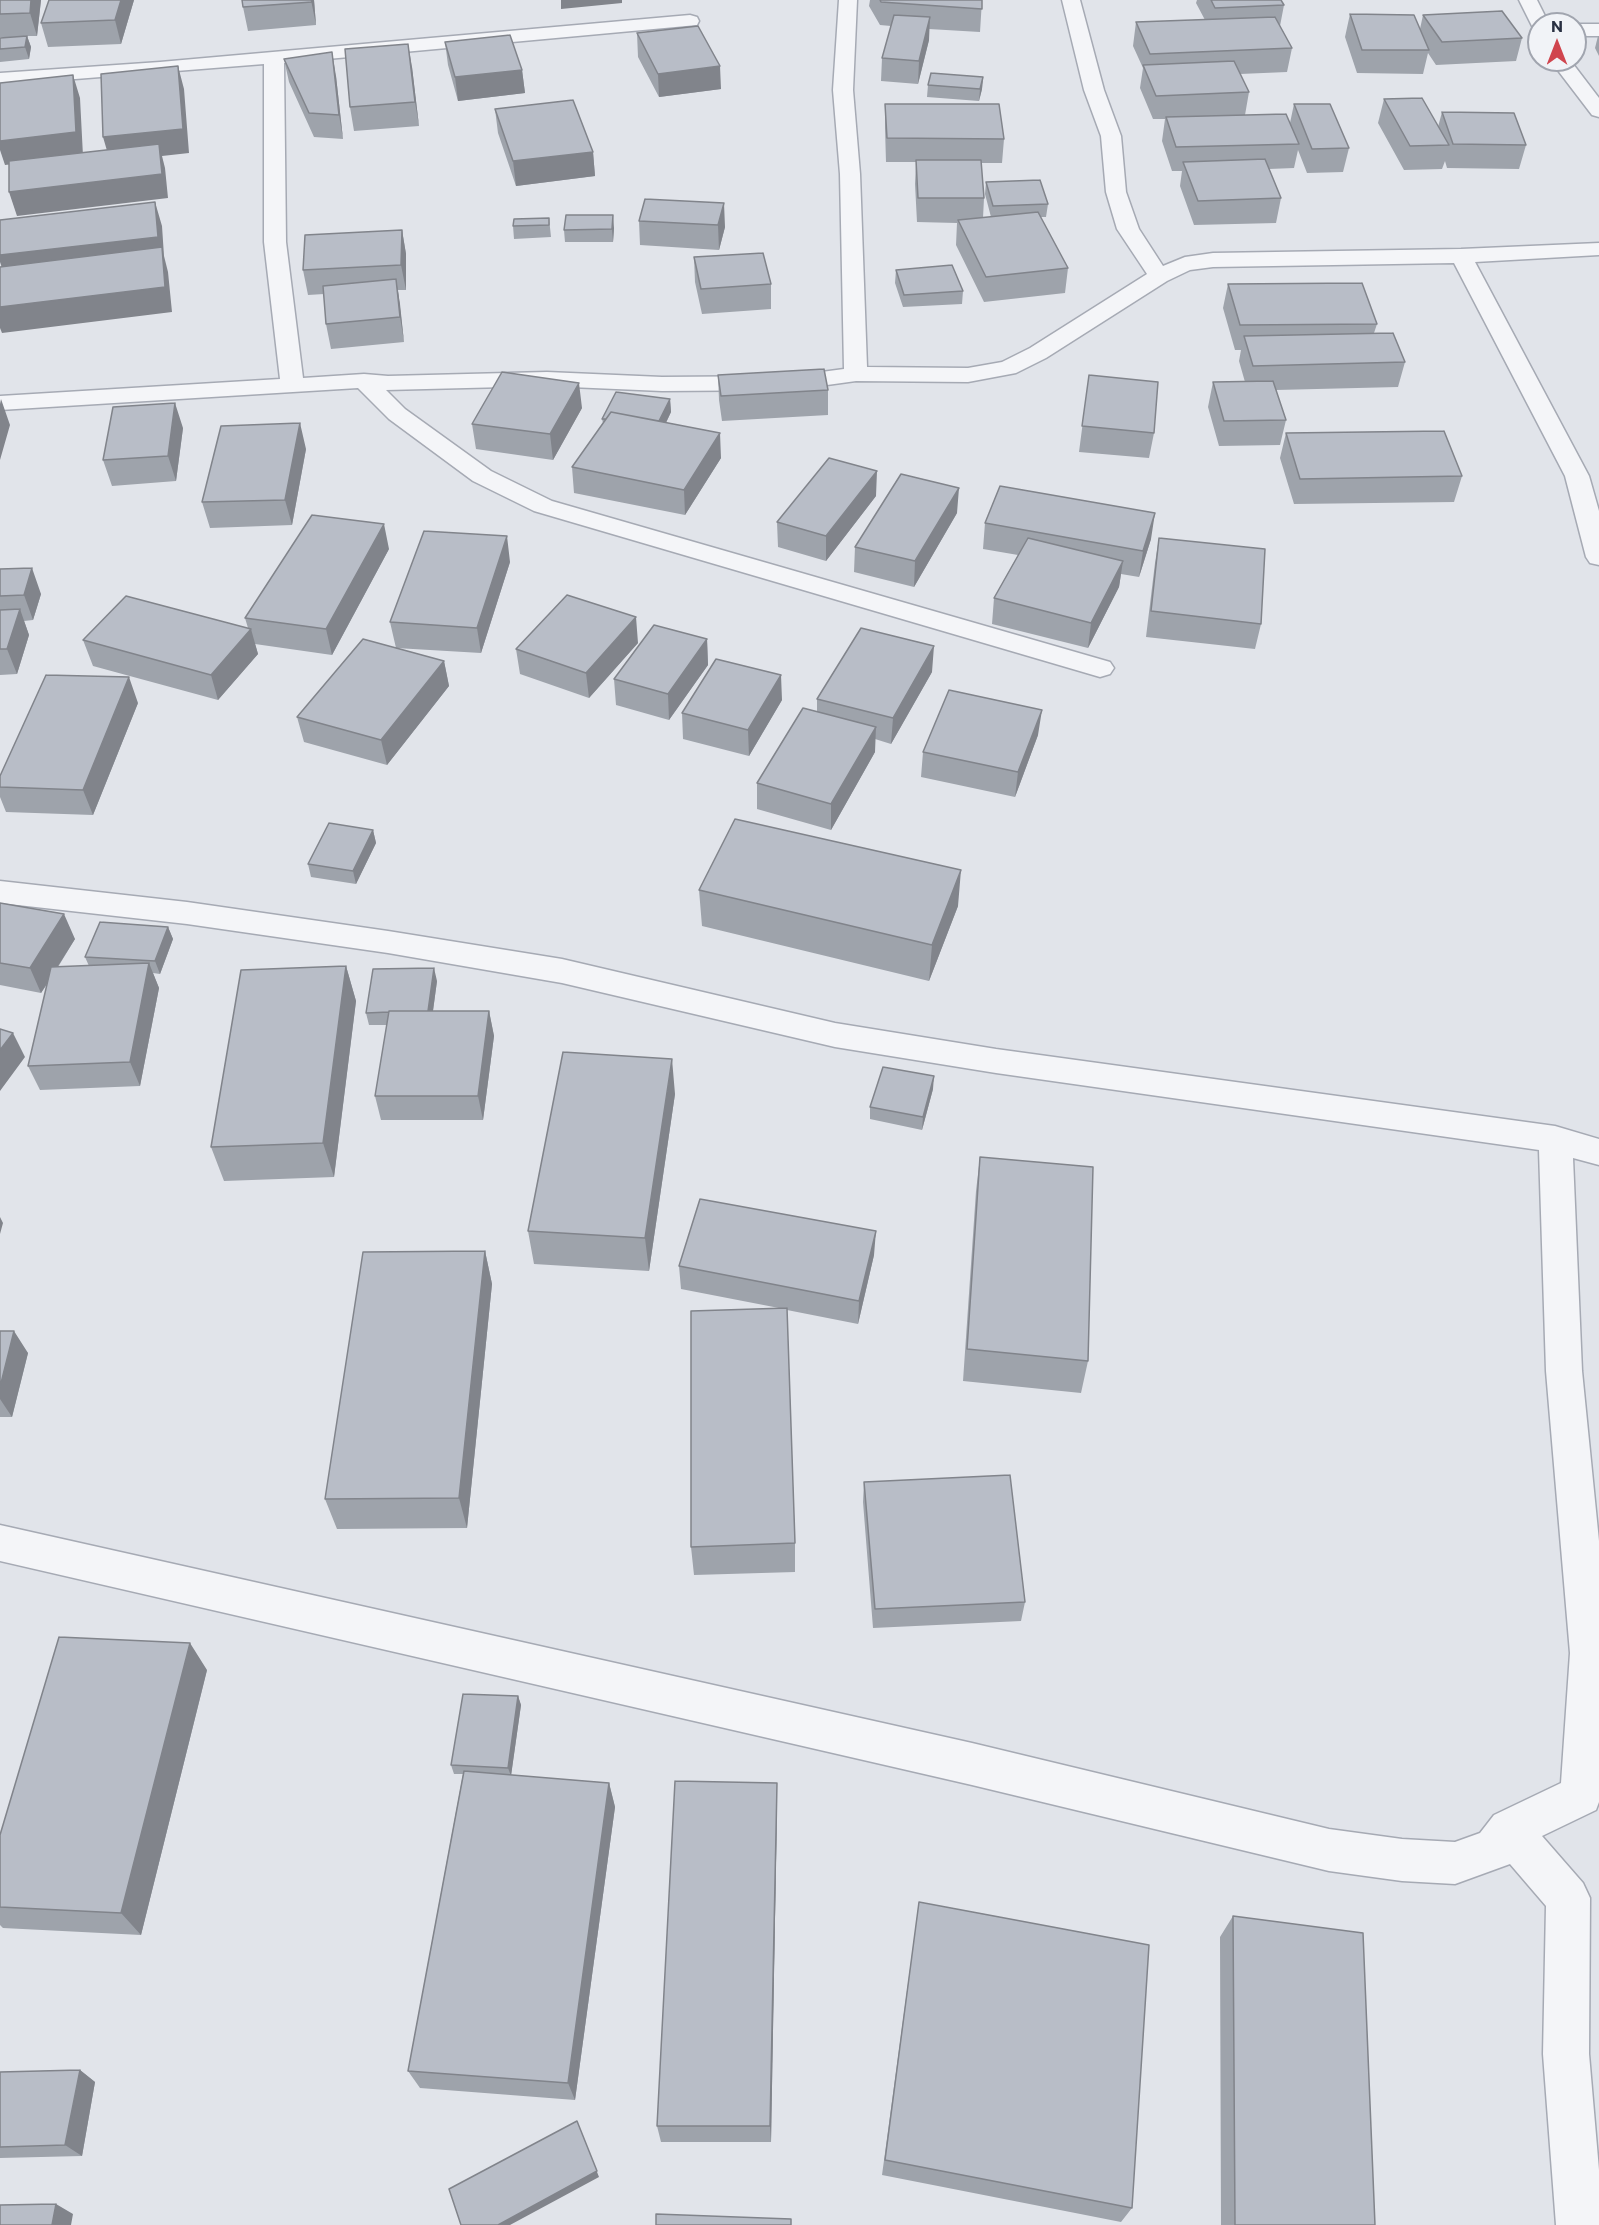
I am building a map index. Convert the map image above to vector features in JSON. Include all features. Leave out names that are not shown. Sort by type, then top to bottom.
[{"type":"street","points":[[848,0],[843,90],[850,174],[856,374]]},
{"type":"street","points":[[1071,0],[1094,90],[1111,136],[1116,192],[1128,230],[1159,276]]},
{"type":"street","points":[[0,79],[274,58],[690,21]]},
{"type":"street","points":[[274,58],[275,242],[291,385]]},
{"type":"street","points":[[1569,72],[1599,111]]},
{"type":"street","points":[[0,403],[364,381],[547,379],[662,384],[791,383],[856,374],[968,375],[1008,368],[1038,354],[1159,276],[1185,264],[1213,261],[1461,256],[1599,249]]},
{"type":"street","points":[[1461,256],[1577,476],[1599,557]]},
{"type":"street","points":[[364,381],[397,414],[482,476],[543,506],[1100,668]]},
{"type":"street","points":[[0,892],[187,913],[388,942],[562,971],[835,1035],[996,1061],[1555,1139],[1599,1152]]},
{"type":"street","points":[[0,1543],[972,1764],[1329,1850],[1402,1860],[1455,1863],[1494,1850],[1509,1830],[1581,1795],[1590,1653],[1564,1371],[1555,1139]]},
{"type":"street","points":[[1509,1830],[1568,1898],[1566,2054],[1580,2225]]},
{"type":"building","points":[[0,0],[31,0],[30,13],[0,14]]},
{"type":"building","points":[[49,0],[121,0],[115,20],[41,23]]},
{"type":"building","points":[[242,0],[311,0],[312,2],[243,7]]},
{"type":"building","points":[[880,0],[982,0],[982,9],[881,2]]},
{"type":"building","points":[[1211,0],[1281,0],[1284,5],[1215,8]]},
{"type":"building","points":[[1502,11],[1522,38],[1442,42],[1423,15]]},
{"type":"building","points":[[1350,14],[1414,15],[1429,50],[1362,50]]},
{"type":"building","points":[[894,15],[930,17],[919,61],[882,58]]},
{"type":"building","points":[[1275,17],[1292,48],[1150,54],[1136,22]]},
{"type":"building","points":[[698,26],[720,66],[658,74],[637,33]]},
{"type":"building","points":[[510,35],[522,70],[455,77],[445,42]]},
{"type":"building","points":[[27,36],[25,47],[0,49],[0,38]]},
{"type":"building","points":[[408,44],[415,102],[350,107],[345,49]]},
{"type":"building","points":[[332,52],[339,115],[309,113],[284,59]]},
{"type":"building","points":[[1234,61],[1249,92],[1156,96],[1143,65]]},
{"type":"building","points":[[178,66],[183,129],[103,137],[101,74]]},
{"type":"building","points":[[931,73],[983,77],[980,89],[928,85]]},
{"type":"building","points":[[73,75],[76,132],[0,141],[0,83]]},
{"type":"building","points":[[1422,98],[1449,145],[1410,146],[1384,99]]},
{"type":"building","points":[[573,100],[593,152],[513,161],[495,109]]},
{"type":"building","points":[[885,104],[999,104],[1004,139],[887,138]]},
{"type":"building","points":[[1294,104],[1330,104],[1349,148],[1312,149]]},
{"type":"building","points":[[1442,112],[1514,113],[1526,145],[1453,144]]},
{"type":"building","points":[[1286,114],[1299,144],[1176,147],[1166,117]]},
{"type":"building","points":[[159,144],[162,174],[9,192],[9,161]]},
{"type":"building","points":[[1265,159],[1281,198],[1198,201],[1183,162]]},
{"type":"building","points":[[916,160],[981,160],[984,198],[918,198]]},
{"type":"building","points":[[1040,180],[1048,204],[993,206],[986,182]]},
{"type":"building","points":[[645,199],[724,203],[718,225],[639,221]]},
{"type":"building","points":[[155,202],[158,237],[0,255],[0,220]]},
{"type":"building","points":[[1038,212],[1068,268],[986,277],[958,220]]},
{"type":"building","points":[[566,215],[613,215],[612,229],[564,230]]},
{"type":"building","points":[[549,218],[549,225],[513,226],[514,219]]},
{"type":"building","points":[[402,230],[401,265],[303,270],[305,235]]},
{"type":"building","points":[[162,247],[165,287],[0,307],[0,267]]},
{"type":"building","points":[[763,253],[771,284],[701,289],[694,257]]},
{"type":"building","points":[[952,265],[963,291],[904,295],[896,270]]},
{"type":"building","points":[[396,279],[400,317],[326,324],[323,286]]},
{"type":"building","points":[[1362,283],[1377,324],[1240,325],[1228,284]]},
{"type":"building","points":[[1393,333],[1405,362],[1253,366],[1244,336]]},
{"type":"building","points":[[824,369],[828,390],[721,396],[718,375]]},
{"type":"building","points":[[502,372],[579,383],[550,434],[472,424]]},
{"type":"building","points":[[1089,375],[1158,382],[1154,433],[1082,426]]},
{"type":"building","points":[[1273,381],[1286,420],[1224,421],[1213,382]]},
{"type":"building","points":[[616,392],[670,399],[659,421],[611,412],[606,419],[602,419]]},
{"type":"building","points":[[175,403],[168,456],[103,460],[113,407]]},
{"type":"building","points":[[611,412],[720,433],[684,490],[572,467]]},
{"type":"building","points":[[300,423],[285,500],[202,502],[221,426]]},
{"type":"building","points":[[1444,431],[1462,476],[1300,479],[1286,433]]},
{"type":"building","points":[[829,458],[877,471],[826,536],[777,522]]},
{"type":"building","points":[[901,474],[959,488],[915,561],[855,547]]},
{"type":"building","points":[[1000,486],[1155,513],[1143,551],[985,523]]},
{"type":"building","points":[[312,515],[384,524],[326,629],[245,618]]},
{"type":"building","points":[[424,531],[507,536],[477,628],[390,622]]},
{"type":"building","points":[[1028,538],[1123,561],[1091,623],[994,598]]},
{"type":"building","points":[[1159,538],[1265,549],[1261,624],[1151,611]]},
{"type":"building","points":[[32,568],[24,595],[0,596],[0,569]]},
{"type":"building","points":[[567,595],[636,617],[586,673],[516,649]]},
{"type":"building","points":[[126,596],[251,629],[211,675],[83,640]]},
{"type":"building","points":[[20,609],[7,649],[0,649],[0,610]]},
{"type":"building","points":[[654,625],[707,639],[668,694],[614,679]]},
{"type":"building","points":[[861,628],[934,646],[893,718],[817,699]]},
{"type":"building","points":[[363,639],[444,661],[381,740],[297,717]]},
{"type":"building","points":[[716,659],[781,675],[748,730],[682,713]]},
{"type":"building","points":[[46,675],[129,677],[83,790],[0,787],[0,776]]},
{"type":"building","points":[[949,690],[1042,710],[1018,772],[923,752]]},
{"type":"building","points":[[803,708],[876,727],[831,804],[757,783]]},
{"type":"building","points":[[735,819],[961,870],[932,945],[699,890]]},
{"type":"building","points":[[329,823],[373,830],[353,871],[308,864]]},
{"type":"building","points":[[0,903],[64,914],[30,968],[0,963]]},
{"type":"building","points":[[100,922],[168,927],[155,961],[85,957]]},
{"type":"building","points":[[149,963],[130,1062],[28,1066],[51,967]]},
{"type":"building","points":[[346,966],[323,1143],[211,1147],[241,970]]},
{"type":"building","points":[[434,968],[428,1011],[366,1013],[373,969]]},
{"type":"building","points":[[389,1011],[489,1011],[478,1096],[375,1096]]},
{"type":"building","points":[[0,1029],[13,1033],[0,1050]]},
{"type":"building","points":[[563,1052],[672,1059],[645,1238],[528,1231]]},
{"type":"building","points":[[883,1067],[934,1076],[923,1117],[870,1107]]},
{"type":"building","points":[[980,1157],[1093,1167],[1088,1361],[967,1349]]},
{"type":"building","points":[[700,1199],[876,1231],[859,1301],[679,1266]]},
{"type":"building","points":[[485,1251],[459,1498],[325,1499],[363,1252]]},
{"type":"building","points":[[787,1308],[795,1543],[691,1547],[691,1311]]},
{"type":"building","points":[[0,1331],[14,1331],[0,1387]]},
{"type":"building","points":[[1010,1475],[1025,1602],[875,1609],[864,1482]]},
{"type":"building","points":[[59,1637],[190,1643],[121,1913],[0,1907],[0,1835]]},
{"type":"building","points":[[463,1694],[518,1696],[508,1768],[451,1765]]},
{"type":"building","points":[[464,1771],[609,1783],[568,2083],[408,2071]]},
{"type":"building","points":[[675,1781],[777,1783],[770,2126],[657,2126]]},
{"type":"building","points":[[919,1902],[1149,1945],[1132,2208],[885,2160]]},
{"type":"building","points":[[1233,1916],[1363,1933],[1375,2225],[1235,2225]]},
{"type":"building","points":[[80,2070],[65,2145],[0,2147],[0,2072]]},
{"type":"building","points":[[577,2121],[597,2171],[498,2225],[461,2225],[449,2189]]},
{"type":"building","points":[[56,2204],[52,2225],[0,2225],[0,2205]]},
{"type":"building","points":[[656,2214],[791,2219],[791,2225],[656,2225]]}]
